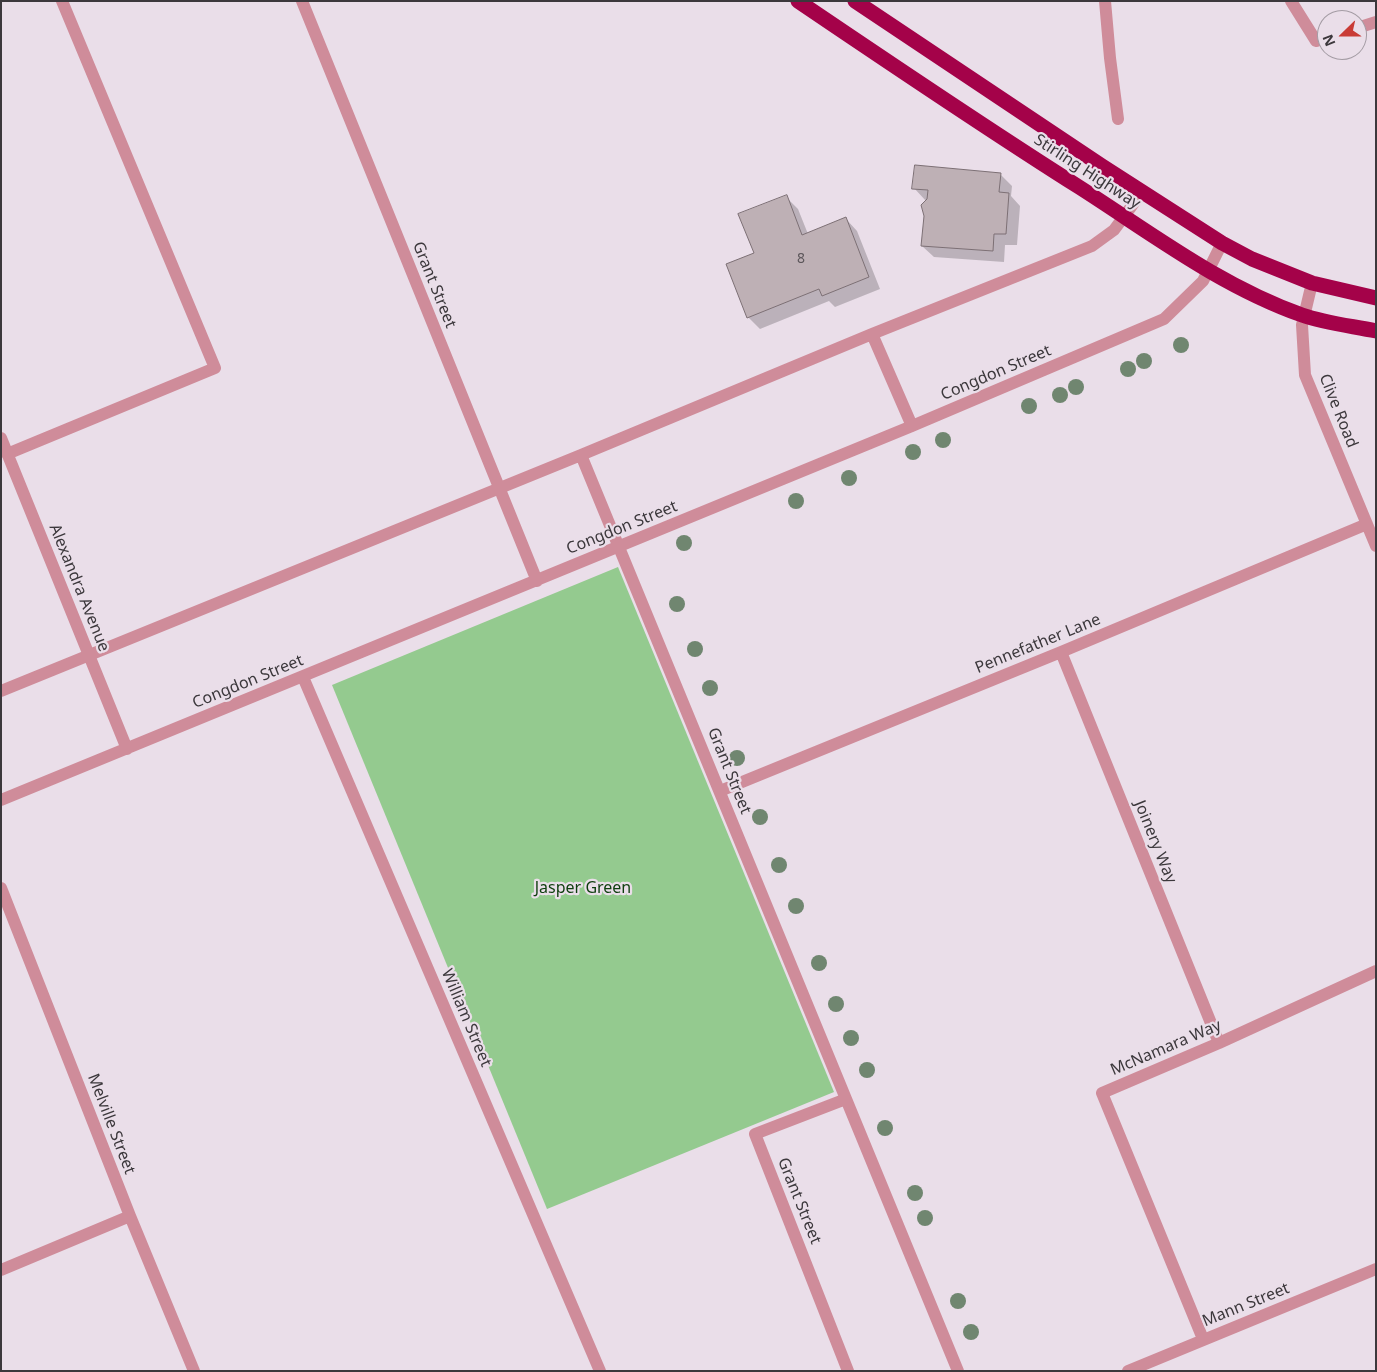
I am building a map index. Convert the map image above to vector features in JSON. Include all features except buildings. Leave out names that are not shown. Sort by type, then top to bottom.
[{"type":"highway","name":"Stirling Highway","points":[[798,1],[974,121],[1209,271],[1259,298],[1304,315],[1376,331]]},
{"type":"highway","name":"Stirling Highway","points":[[856,1],[1142,192],[1222,243],[1252,258],[1312,283],[1376,298]]},
{"type":"street","points":[[8,454],[215,368],[62,1]]},
{"type":"street","name":"Grant Street","points":[[302,1],[537,580]]},
{"type":"street","points":[[1105,1],[1118,119]]},
{"type":"street","points":[[1291,1],[1317,40]]},
{"type":"street","points":[[1,691],[581,455],[872,334],[1092,246],[1114,230],[1142,192]]},
{"type":"street","name":"Congdon Street","points":[[1,800],[912,426],[1164,318],[1204,281],[1222,243]]},
{"type":"street","name":"Clive Road","points":[[1312,283],[1302,325],[1305,375],[1376,546]]},
{"type":"street","points":[[872,334],[912,426]]},
{"type":"street","name":"Alexandra Avenue","points":[[1,438],[127,749]]},
{"type":"street","name":"Grant Street","points":[[581,455],[958,1371]]},
{"type":"street","name":"Pennefather Lane","points":[[720,791],[1061,652],[1367,524]]},
{"type":"street","name":"Joinery Way","points":[[1061,652],[1219,1043]]},
{"type":"street","name":"William Street","points":[[303,677],[600,1371]]},
{"type":"street","name":"Melville Street","points":[[1,888],[130,1216],[194,1371]]},
{"type":"street","name":"McNamara Way","points":[[1203,1339],[1102,1093],[1219,1043],[1376,971]]},
{"type":"street","name":"Grant Street","points":[[846,1099],[755,1134],[848,1371]]},
{"type":"street","points":[[1,1270],[130,1216]]},
{"type":"street","name":"Mann Street","points":[[1128,1371],[1376,1269]]},
{"type":"green space","name":"Jasper Green","points":[[618,567],[834,1092],[547,1209],[332,685]]}]
